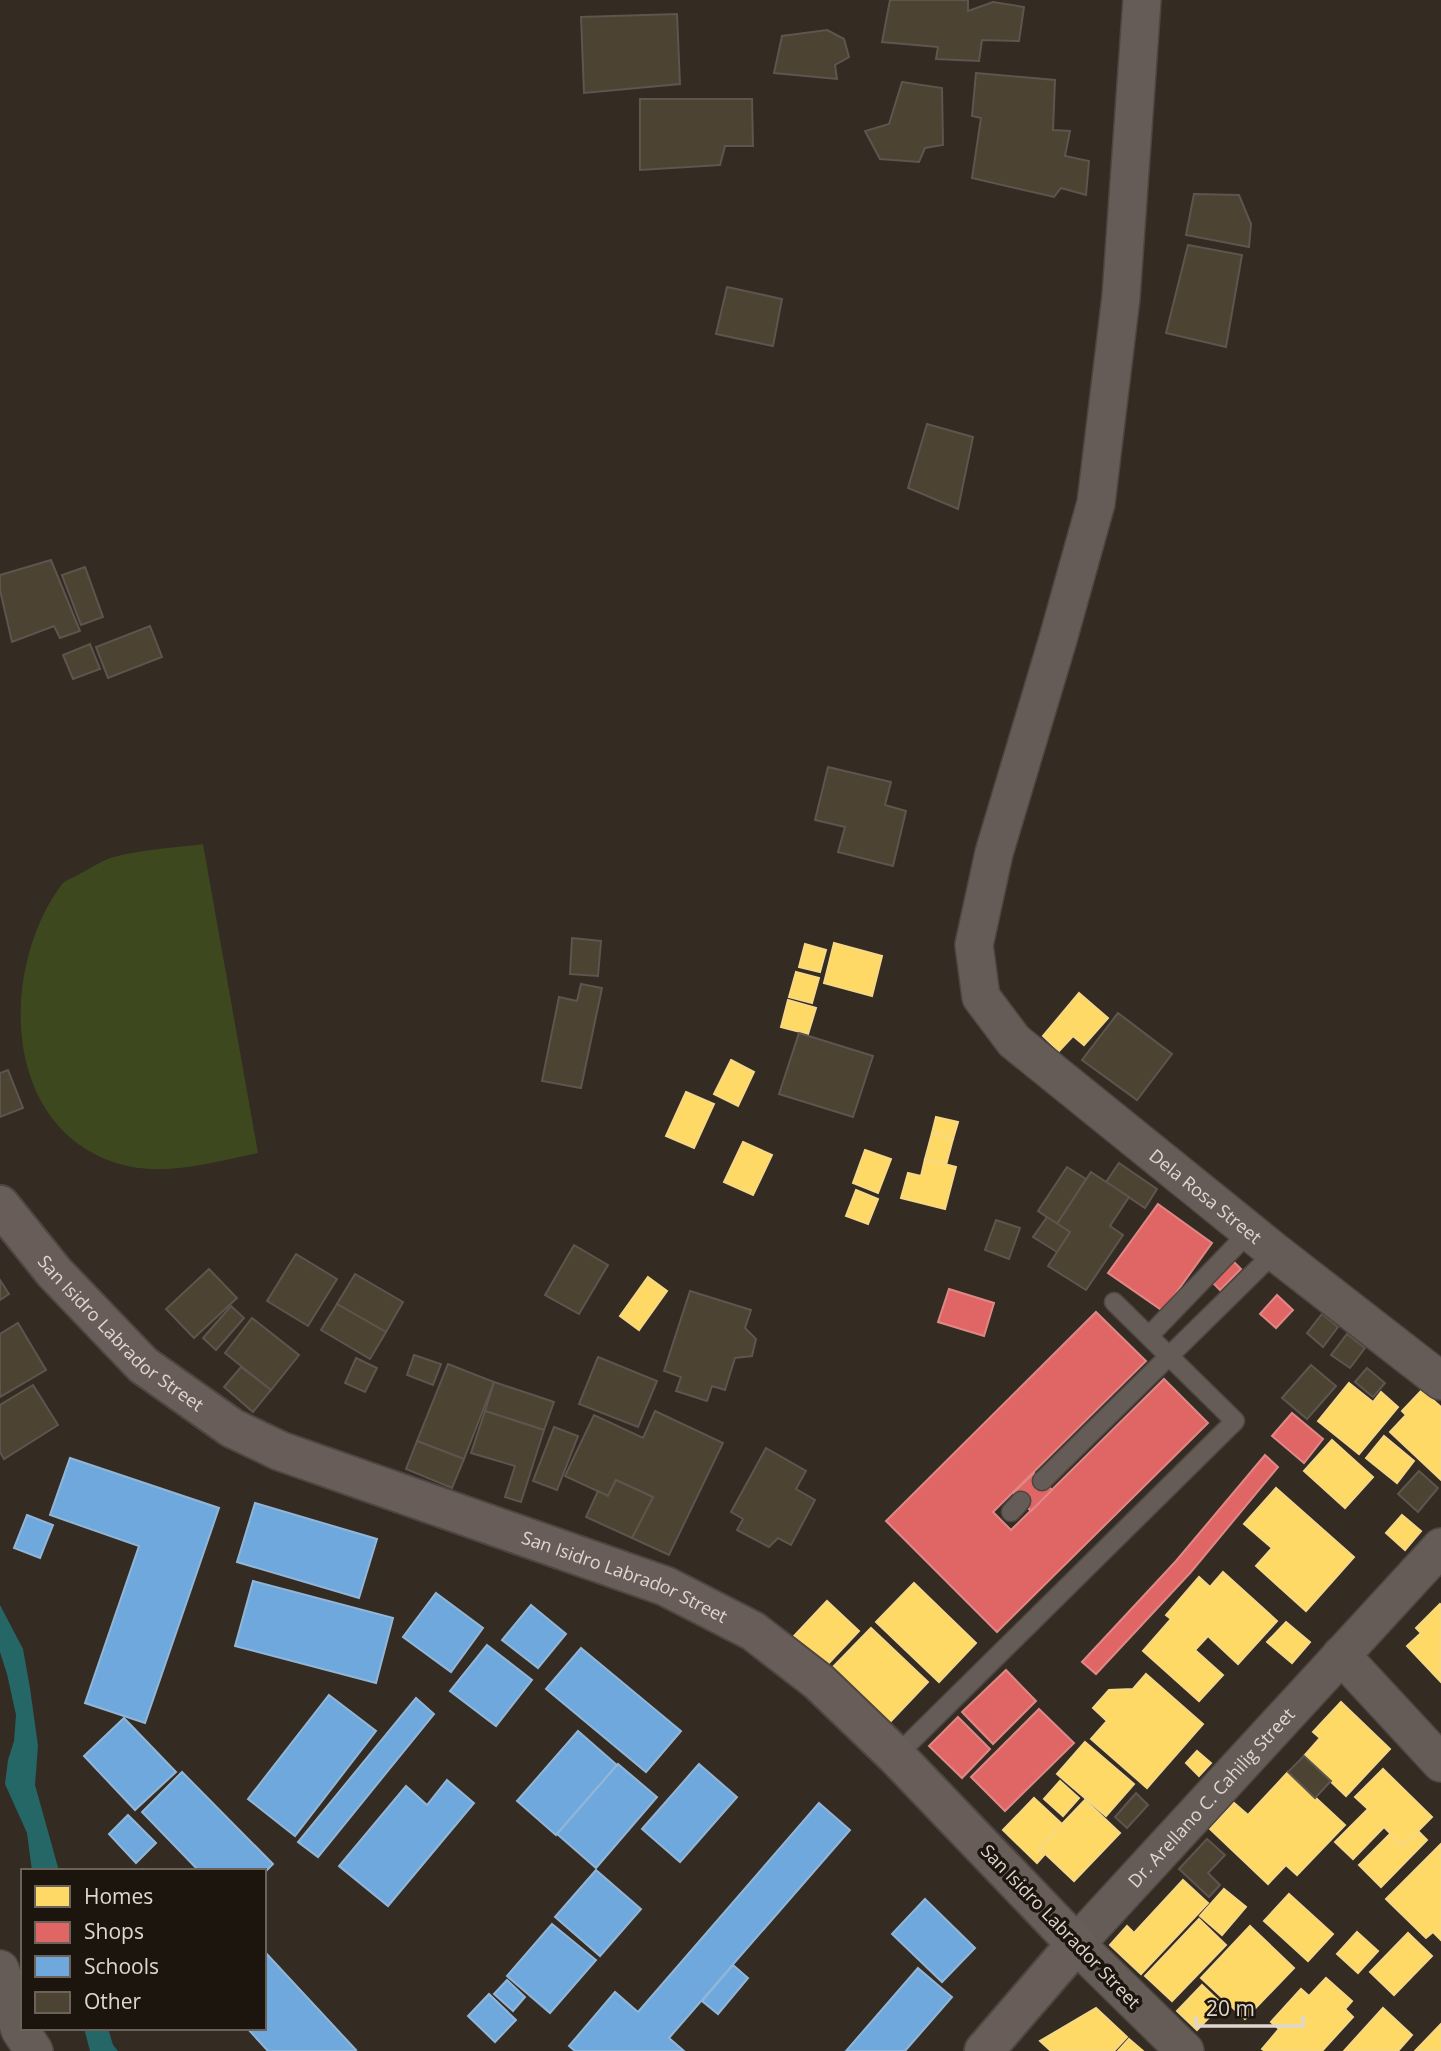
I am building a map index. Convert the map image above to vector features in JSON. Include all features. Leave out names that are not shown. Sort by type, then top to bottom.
[{"type":"main road","name":"San Isidro Labrador Street","points":[[0,1205],[54,1272],[143,1365],[232,1428],[280,1451],[665,1586],[753,1631],[819,1682],[896,1756],[1076,1944]]},
{"type":"main road","name":"Dr. Arellano C. Cahilig Street","points":[[984,2051],[1076,1944]]},
{"type":"street","name":"Dela Rosa Street","points":[[1142,0],[1121,297],[1096,503],[994,853],[974,945],[981,997],[1014,1041],[1441,1381]]},
{"type":"street","name":"Dr. Arellano C. Cahilig Street","points":[[1076,1944],[1441,1546]]},
{"type":"street","points":[[1341,1655],[1441,1763]]},
{"type":"street","name":"San Isidro Labrador Street","points":[[1076,1944],[1185,2051]]},
{"type":"street","points":[[0,1969],[20,2029],[34,2051]]},
{"type":"lane","points":[[1149,1336],[1262,1241]]},
{"type":"lane","points":[[1042,1481],[1169,1356],[1262,1241]]},
{"type":"lane","points":[[896,1756],[1235,1421],[1114,1302]]},
{"type":"green space","points":[[203,844],[258,1153],[169,1169],[116,1163],[78,1144],[50,1115],[32,1080],[22,1040],[21,999],[28,957],[42,918],[66,881],[114,857],[147,850]]},
{"type":"water","points":[[0,1605],[23,1649],[38,1746],[35,1785],[58,1869],[32,1869],[27,1833],[5,1784],[14,1741],[16,1715],[0,1652]]},
{"type":"water","points":[[85,2030],[109,2030],[113,2045],[118,2051],[90,2051]]},
{"type":"building: Homes","points":[[834,943],[882,956],[872,996],[824,983]]},
{"type":"building: Homes","points":[[805,944],[826,950],[820,972],[799,967]]},
{"type":"building: Homes","points":[[796,972],[819,978],[812,1003],[789,997]]},
{"type":"building: Homes","points":[[1079,993],[1108,1018],[1084,1045],[1073,1036],[1059,1051],[1043,1036]]},
{"type":"building: Homes","points":[[788,1000],[816,1008],[808,1034],[781,1027]]},
{"type":"building: Homes","points":[[731,1060],[754,1072],[738,1106],[714,1094]]},
{"type":"building: Homes","points":[[686,1092],[714,1104],[694,1148],[666,1136]]},
{"type":"building: Homes","points":[[936,1117],[958,1122],[953,1139],[932,1133]]},
{"type":"building: Homes","points":[[932,1133],[953,1139],[946,1165],[925,1159]]},
{"type":"building: Homes","points":[[743,1142],[772,1155],[753,1195],[724,1182]]},
{"type":"building: Homes","points":[[865,1150],[891,1159],[878,1193],[853,1183]]},
{"type":"building: Homes","points":[[925,1159],[956,1167],[945,1209],[901,1198],[908,1173],[921,1176]]},
{"type":"building: Homes","points":[[856,1190],[878,1199],[868,1224],[846,1216]]},
{"type":"building: Homes","points":[[648,1277],[667,1291],[639,1330],[620,1316]]},
{"type":"building: Homes","points":[[1349,1383],[1373,1402],[1381,1392],[1398,1407],[1359,1454],[1318,1421]]},
{"type":"building: Homes","points":[[1422,1390],[1441,1407],[1441,1480],[1390,1432],[1406,1415],[1402,1411]]},
{"type":"building: Homes","points":[[1384,1436],[1414,1461],[1397,1483],[1366,1458]]},
{"type":"building: Homes","points":[[1332,1440],[1373,1477],[1345,1508],[1304,1471]]},
{"type":"building: Homes","points":[[1276,1488],[1354,1557],[1306,1611],[1256,1566],[1272,1548],[1244,1524]]},
{"type":"building: Homes","points":[[1402,1515],[1421,1531],[1405,1550],[1386,1533]]},
{"type":"building: Homes","points":[[1223,1572],[1277,1621],[1238,1664],[1208,1636],[1195,1650],[1223,1675],[1199,1701],[1143,1651],[1171,1619],[1166,1615],[1199,1577],[1210,1587]]},
{"type":"building: Homes","points":[[914,1583],[976,1643],[939,1682],[876,1622]]},
{"type":"building: Homes","points":[[827,1601],[859,1631],[826,1666],[794,1636]]},
{"type":"building: Homes","points":[[1440,1604],[1440,1681],[1407,1646],[1421,1633],[1416,1628]]},
{"type":"building: Homes","points":[[1286,1622],[1310,1642],[1292,1663],[1267,1642]]},
{"type":"building: Homes","points":[[871,1628],[928,1682],[889,1723],[832,1668]]},
{"type":"building: Homes","points":[[1146,1674],[1203,1724],[1147,1788],[1091,1739],[1107,1721],[1093,1708],[1109,1690],[1133,1689]]},
{"type":"building: Homes","points":[[1341,1702],[1390,1749],[1346,1796],[1304,1756],[1320,1738],[1313,1732]]},
{"type":"building: Homes","points":[[1085,1742],[1134,1784],[1106,1816],[1057,1774]]},
{"type":"building: Homes","points":[[1197,1751],[1211,1763],[1199,1776],[1186,1763]]},
{"type":"building: Homes","points":[[1383,1769],[1432,1817],[1403,1846],[1384,1827],[1353,1859],[1335,1842],[1368,1809],[1355,1797]]},
{"type":"building: Homes","points":[[1288,1772],[1345,1825],[1297,1875],[1286,1865],[1268,1884],[1210,1829],[1234,1803],[1248,1815]]},
{"type":"building: Homes","points":[[1060,1781],[1079,1798],[1063,1816],[1044,1799]]},
{"type":"building: Homes","points":[[1034,1798],[1062,1824],[1039,1848],[1045,1854],[1037,1863],[1003,1830]]},
{"type":"building: Homes","points":[[1085,1800],[1120,1833],[1074,1881],[1039,1848]]},
{"type":"building: Homes","points":[[1418,1831],[1427,1840],[1381,1887],[1359,1865],[1390,1834],[1403,1846]]},
{"type":"building: Homes","points":[[1441,1844],[1441,1940],[1433,1932],[1426,1938],[1386,1899]]},
{"type":"building: Homes","points":[[1183,1880],[1208,1903],[1141,1974],[1110,1945],[1127,1926],[1134,1933]]},
{"type":"building: Homes","points":[[1224,1889],[1246,1907],[1222,1935],[1200,1916]]},
{"type":"building: Homes","points":[[1289,1894],[1333,1934],[1308,1961],[1264,1921]]},
{"type":"building: Homes","points":[[1199,1919],[1226,1945],[1172,2001],[1145,1976]]},
{"type":"building: Homes","points":[[1250,1926],[1294,1968],[1245,2019],[1201,1978]]},
{"type":"building: Homes","points":[[1357,1932],[1378,1951],[1358,1973],[1337,1954]]},
{"type":"building: Homes","points":[[1408,1933],[1432,1956],[1394,1995],[1370,1972]]},
{"type":"building: Homes","points":[[1326,1978],[1352,2001],[1345,2009],[1353,2017],[1322,2051],[1262,2049],[1279,2029],[1271,2022],[1301,1989],[1309,1996]]},
{"type":"building: Homes","points":[[1202,1985],[1222,2004],[1197,2030],[1177,2011]]},
{"type":"building: Homes","points":[[1096,2008],[1127,2037],[1114,2051],[1051,2051],[1040,2041]]},
{"type":"building: Homes","points":[[1383,2008],[1412,2035],[1398,2051],[1344,2051]]},
{"type":"building: Homes","points":[[1441,2024],[1441,2051],[1415,2051]]},
{"type":"building: Homes","points":[[1129,2039],[1143,2051],[1118,2051]]},
{"type":"building: Shops","points":[[1158,1204],[1212,1243],[1163,1311],[1108,1273]]},
{"type":"building: Shops","points":[[1229,1257],[1241,1269],[1220,1290],[1209,1279]]},
{"type":"building: Shops","points":[[949,1289],[994,1303],[984,1336],[938,1322]]},
{"type":"building: Shops","points":[[1277,1295],[1293,1310],[1276,1328],[1260,1314]]},
{"type":"building: Shops","points":[[1096,1312],[1146,1361],[993,1512],[1011,1530],[1164,1379],[1208,1423],[997,1632],[886,1521]]},
{"type":"building: Shops","points":[[1292,1413],[1323,1439],[1304,1463],[1272,1436]]},
{"type":"building: Shops","points":[[1265,1455],[1278,1467],[1191,1572],[1096,1674],[1082,1662],[1176,1561]]},
{"type":"building: Shops","points":[[1034,1473],[1052,1490],[1031,1511],[1013,1493]]},
{"type":"building: Shops","points":[[1006,1670],[1036,1701],[993,1744],[962,1712]]},
{"type":"building: Shops","points":[[1039,1709],[1074,1743],[1005,1811],[971,1777]]},
{"type":"building: Shops","points":[[958,1717],[990,1749],[962,1778],[929,1746]]},
{"type":"building: Schools","points":[[70,1458],[219,1508],[145,1723],[85,1703],[139,1546],[50,1515]]},
{"type":"building: Schools","points":[[255,1503],[377,1539],[359,1598],[237,1562]]},
{"type":"building: Schools","points":[[27,1515],[53,1525],[40,1558],[14,1548]]},
{"type":"building: Schools","points":[[253,1581],[393,1618],[376,1683],[235,1646]]},
{"type":"building: Schools","points":[[436,1593],[483,1628],[451,1672],[403,1637]]},
{"type":"building: Schools","points":[[531,1605],[566,1634],[538,1668],[502,1640]]},
{"type":"building: Schools","points":[[487,1645],[532,1680],[496,1726],[450,1691]]},
{"type":"building: Schools","points":[[581,1648],[681,1731],[646,1772],[546,1689]]},
{"type":"building: Schools","points":[[329,1695],[376,1731],[295,1836],[248,1799]]},
{"type":"building: Schools","points":[[416,1698],[434,1714],[318,1857],[298,1842]]},
{"type":"building: Schools","points":[[124,1718],[176,1772],[135,1810],[84,1756]]},
{"type":"building: Schools","points":[[578,1731],[617,1765],[556,1835],[517,1801]]},
{"type":"building: Schools","points":[[618,1764],[657,1797],[596,1868],[557,1834]]},
{"type":"building: Schools","points":[[699,1764],[737,1797],[680,1862],[642,1829]]},
{"type":"building: Schools","points":[[182,1772],[273,1864],[266,1871],[197,1869],[142,1812]]},
{"type":"building: Schools","points":[[447,1780],[474,1803],[388,1906],[339,1866],[406,1786],[427,1805]]},
{"type":"building: Schools","points":[[819,1803],[850,1830],[669,2038],[684,2051],[575,2051],[569,2046],[615,1992],[638,2012]]},
{"type":"building: Schools","points":[[128,1815],[156,1843],[136,1863],[109,1834]]},
{"type":"building: Schools","points":[[596,1870],[641,1909],[600,1956],[555,1917]]},
{"type":"building: Schools","points":[[925,1899],[975,1948],[942,1982],[892,1934]]},
{"type":"building: Schools","points":[[552,1924],[596,1960],[550,2013],[507,1976]]},
{"type":"building: Schools","points":[[266,1953],[356,2050],[268,2051],[249,2030],[266,2030]]},
{"type":"building: Schools","points":[[733,1965],[748,1978],[718,2014],[702,2001]]},
{"type":"building: Schools","points":[[918,1968],[952,1997],[905,2051],[846,2051]]},
{"type":"building: Schools","points":[[507,1980],[525,1997],[513,2011],[494,1994]]},
{"type":"building: Schools","points":[[489,1994],[516,2020],[495,2042],[468,2016]]},
{"type":"building: Other","points":[[890,0],[968,0],[968,11],[993,2],[1024,7],[1019,41],[982,40],[979,61],[936,59],[938,47],[882,42]]},
{"type":"building: Other","points":[[677,14],[680,84],[584,93],[581,17]]},
{"type":"building: Other","points":[[827,30],[844,39],[849,57],[835,65],[837,79],[774,73],[782,36]]},
{"type":"building: Other","points":[[976,73],[1055,80],[1053,130],[1070,131],[1065,156],[1089,161],[1086,195],[1061,188],[1054,197],[972,178],[981,118],[972,116]]},
{"type":"building: Other","points":[[902,82],[942,88],[943,145],[925,148],[919,162],[880,159],[865,131],[889,124]]},
{"type":"building: Other","points":[[640,99],[752,99],[753,146],[725,146],[720,165],[640,170]]},
{"type":"building: Other","points":[[1194,194],[1239,195],[1251,224],[1249,247],[1186,235]]},
{"type":"building: Other","points":[[1188,245],[1242,255],[1226,347],[1166,333]]},
{"type":"building: Other","points":[[727,287],[782,299],[773,346],[716,334]]},
{"type":"building: Other","points":[[927,424],[973,437],[958,509],[908,488]]},
{"type":"building: Other","points":[[51,560],[80,631],[60,638],[54,626],[12,642],[0,590],[0,575]]},
{"type":"building: Other","points":[[85,567],[103,617],[81,625],[62,575]]},
{"type":"building: Other","points":[[150,626],[162,657],[108,678],[96,647]]},
{"type":"building: Other","points":[[90,644],[100,669],[73,679],[63,655]]},
{"type":"building: Other","points":[[828,767],[891,782],[885,805],[906,811],[893,866],[838,852],[845,827],[815,820]]},
{"type":"building: Other","points":[[572,938],[601,941],[598,976],[570,974]]},
{"type":"building: Other","points":[[581,984],[602,988],[581,1088],[542,1081],[559,997],[577,1001]]},
{"type":"building: Other","points":[[1118,1013],[1172,1054],[1137,1100],[1082,1060]]},
{"type":"building: Other","points":[[799,1033],[873,1056],[853,1117],[779,1094]]},
{"type":"building: Other","points":[[8,1070],[23,1108],[0,1117],[0,1073]]},
{"type":"building: Other","points":[[1119,1163],[1157,1189],[1145,1208],[1106,1182]]},
{"type":"building: Other","points":[[1067,1167],[1086,1179],[1057,1224],[1038,1211]]},
{"type":"building: Other","points":[[1091,1172],[1129,1197],[1110,1226],[1123,1235],[1086,1290],[1048,1266],[1070,1232],[1057,1224]]},
{"type":"building: Other","points":[[1047,1217],[1070,1232],[1057,1252],[1033,1237]]},
{"type":"building: Other","points":[[996,1220],[1020,1228],[1009,1259],[985,1250]]},
{"type":"building: Other","points":[[574,1245],[608,1265],[579,1314],[545,1295]]},
{"type":"building: Other","points":[[296,1254],[337,1279],[308,1326],[267,1301]]},
{"type":"building: Other","points":[[209,1269],[237,1298],[194,1338],[166,1309]]},
{"type":"building: Other","points":[[355,1274],[403,1302],[386,1332],[337,1304]]},
{"type":"building: Other","points":[[0,1280],[9,1294],[0,1300]]},
{"type":"building: Other","points":[[690,1291],[751,1310],[745,1328],[756,1339],[752,1356],[735,1358],[725,1390],[712,1386],[707,1401],[676,1391],[681,1377],[664,1371]]},
{"type":"building: Other","points":[[337,1304],[386,1332],[370,1359],[321,1330]]},
{"type":"building: Other","points":[[231,1306],[244,1318],[216,1350],[203,1338]]},
{"type":"building: Other","points":[[1322,1314],[1338,1327],[1323,1347],[1307,1333]]},
{"type":"building: Other","points":[[252,1318],[299,1355],[271,1390],[225,1353]]},
{"type":"building: Other","points":[[18,1323],[46,1370],[0,1397],[0,1334]]},
{"type":"building: Other","points":[[1347,1334],[1365,1348],[1350,1368],[1331,1355]]},
{"type":"building: Other","points":[[414,1355],[441,1364],[433,1385],[407,1375]]},
{"type":"building: Other","points":[[598,1357],[657,1381],[638,1427],[579,1404]]},
{"type":"building: Other","points":[[356,1358],[377,1368],[365,1392],[345,1383]]},
{"type":"building: Other","points":[[448,1364],[494,1382],[464,1459],[417,1441]]},
{"type":"building: Other","points":[[1311,1365],[1336,1386],[1307,1419],[1282,1398]]},
{"type":"building: Other","points":[[241,1367],[271,1390],[253,1412],[224,1387]]},
{"type":"building: Other","points":[[1367,1368],[1385,1383],[1373,1397],[1355,1382]]},
{"type":"building: Other","points":[[494,1382],[554,1402],[544,1430],[485,1411]]},
{"type":"building: Other","points":[[33,1385],[58,1425],[4,1459],[0,1452],[0,1405]]},
{"type":"building: Other","points":[[485,1411],[544,1430],[521,1502],[505,1497],[515,1466],[471,1453]]},
{"type":"building: Other","points":[[655,1411],[723,1443],[669,1555],[632,1538],[653,1497],[616,1480],[608,1496],[565,1476],[594,1415],[643,1438]]},
{"type":"building: Other","points":[[554,1427],[578,1436],[557,1490],[533,1481]]},
{"type":"building: Other","points":[[417,1441],[464,1459],[452,1488],[406,1469]]},
{"type":"building: Other","points":[[766,1448],[806,1471],[796,1489],[815,1500],[791,1545],[778,1538],[769,1547],[737,1530],[743,1519],[731,1512]]},
{"type":"building: Other","points":[[1419,1471],[1438,1488],[1418,1512],[1398,1494]]},
{"type":"building: Other","points":[[616,1480],[653,1497],[632,1538],[586,1517],[598,1491],[608,1496]]},
{"type":"building: Other","points":[[1304,1756],[1331,1781],[1315,1798],[1288,1772]]},
{"type":"building: Other","points":[[1136,1793],[1148,1805],[1127,1828],[1115,1817]]},
{"type":"building: Other","points":[[1207,1839],[1225,1855],[1208,1873],[1220,1885],[1209,1897],[1179,1869]]}]
